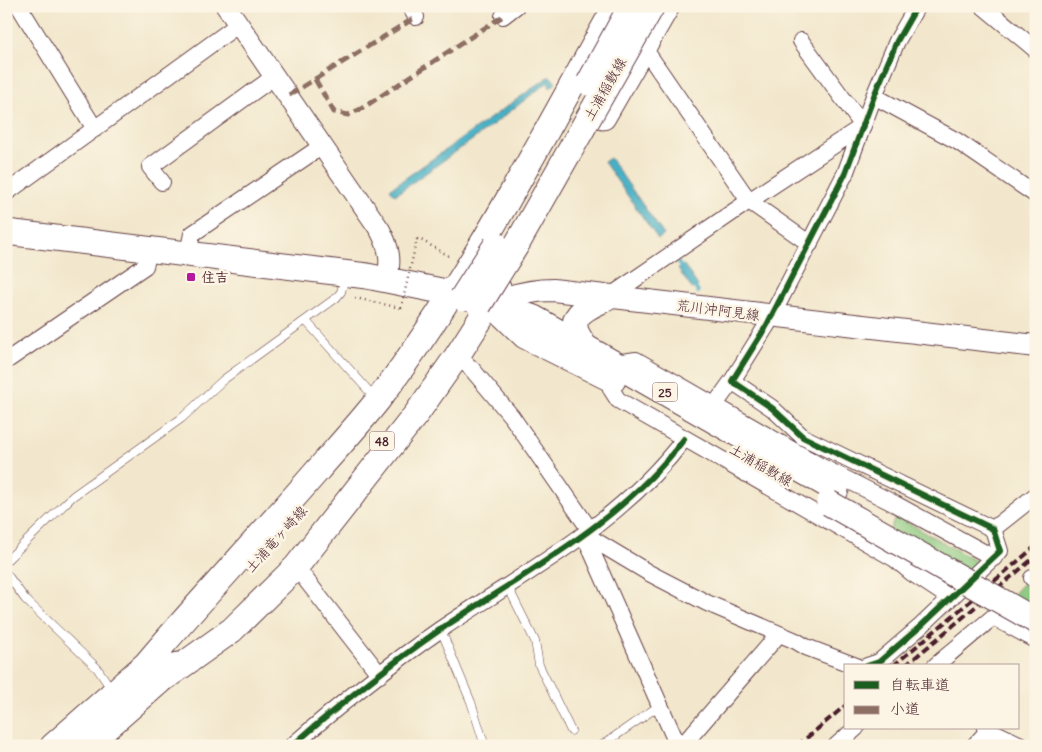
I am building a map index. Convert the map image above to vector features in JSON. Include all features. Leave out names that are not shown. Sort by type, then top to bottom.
[{"type":"main road","points":[[156,670],[232,630],[277,564],[417,413],[457,356],[484,240],[616,6]]},
{"type":"main road","name":"土浦稲敷線","points":[[471,300],[502,235],[555,145],[631,6]]},
{"type":"main road","name":"土浦稲敷線","points":[[471,300],[517,244],[652,6]]},
{"type":"main road","points":[[156,670],[191,611],[248,550],[377,401],[421,340],[471,300],[524,252],[667,6]]},
{"type":"main road","points":[[6,232],[347,272],[387,279],[471,300]]},
{"type":"main road","name":"荒川沖阿見線","points":[[471,300],[542,290],[1036,346]]},
{"type":"main road","points":[[583,344],[575,327],[577,317],[584,310],[610,297]]},
{"type":"main road","name":"土浦稲敷線","points":[[471,300],[534,318],[583,344],[614,371]]},
{"type":"main road","name":"土浦稲敷線","points":[[471,300],[525,336],[614,371],[832,497],[1036,621]]},
{"type":"main road","name":"土浦竜ヶ崎線","points":[[86,746],[156,670],[197,620],[277,564],[368,460],[452,347],[471,300]]},
{"type":"main road","name":"土浦稲敷線","points":[[832,497],[1036,604]]},
{"type":"main road","name":"土浦竜ヶ崎線","points":[[53,746],[114,693],[156,670]]},
{"type":"street","points":[[19,6],[95,129]]},
{"type":"street","points":[[226,6],[380,230],[387,244],[390,258],[387,279]]},
{"type":"street","points":[[502,16],[516,6]]},
{"type":"street","points":[[714,406],[732,381],[772,316],[810,244],[845,174],[862,126],[897,42],[917,6]]},
{"type":"street","points":[[983,6],[1036,50]]},
{"type":"street","points":[[6,192],[239,24]]},
{"type":"street","points":[[801,41],[862,126]]},
{"type":"street","points":[[644,48],[749,201],[810,244]]},
{"type":"street","points":[[162,182],[150,166],[275,76]]},
{"type":"street","points":[[874,96],[957,142],[1036,195]]},
{"type":"street","points":[[610,297],[862,126]]},
{"type":"street","points":[[188,253],[192,234],[322,146]]},
{"type":"street","points":[[6,361],[145,266],[150,248]]},
{"type":"street","points":[[457,356],[471,368],[512,418],[587,532],[660,705],[680,746],[778,634]]},
{"type":"street","points":[[950,598],[912,573],[895,559],[618,400],[611,389],[614,371],[636,360],[800,455],[994,558]]},
{"type":"street","points":[[732,381],[772,408],[808,440],[993,529],[1000,551],[994,558],[879,662],[873,664]]},
{"type":"street","points":[[292,746],[344,700],[441,630],[508,587],[587,532],[639,489],[684,439]]},
{"type":"street","points":[[800,455],[808,440]]},
{"type":"street","points":[[820,466],[828,450]]},
{"type":"street","points":[[993,529],[1036,495]]},
{"type":"street","points":[[587,532],[649,573],[707,603],[806,647],[851,664]]},
{"type":"street","points":[[277,564],[380,675]]},
{"type":"street","points":[[937,664],[993,616],[1036,640]]},
{"type":"street","points":[[836,746],[854,730]]},
{"type":"street","points":[[974,746],[986,730]]},
{"type":"street","points":[[989,730],[1023,746]]},
{"type":"lane","points":[[6,562],[73,496],[182,418],[223,380],[306,322],[338,296],[347,272]]},
{"type":"lane","points":[[306,322],[377,401]]},
{"type":"lane","points":[[6,573],[25,600],[97,668],[114,693]]},
{"type":"lane","points":[[508,587],[535,641],[539,665],[571,731]]},
{"type":"lane","points":[[441,630],[471,702],[485,746]]},
{"type":"lane","points":[[601,746],[660,705]]},
{"type":"path","points":[[355,298],[401,308],[417,239],[449,256]]},
{"type":"green space","points":[[896,516],[981,564],[963,580],[887,536]]},
{"type":"green space","points":[[1022,584],[1036,592],[1036,636],[996,613]]},
{"type":"water","points":[[550,76],[556,83],[550,88],[548,82],[482,133],[395,195],[390,189]]},
{"type":"water","points":[[610,158],[664,235],[658,239],[604,162]]},
{"type":"water","points":[[684,265],[698,286],[692,289],[678,269]]},
{"type":"waterway","points":[[678,263],[684,271]]},
{"type":"waterway","points":[[692,283],[698,292]]},
{"type":"railway","points":[[895,664],[1036,546]]},
{"type":"railway","points":[[907,664],[1036,556]]},
{"type":"railway","points":[[797,746],[844,707]]},
{"type":"marked path","points":[[315,79],[334,112],[348,115],[361,109],[503,16]]},
{"type":"marked path","points":[[289,95],[416,17]]},
{"type":"cycle path","points":[[873,664],[879,662],[921,626],[1000,551],[993,529],[803,437],[772,408],[732,381],[767,325],[845,174],[897,41],[917,6]]},
{"type":"cycle path","points":[[292,746],[365,685],[441,629],[539,566],[602,521],[632,496],[659,469],[684,439]]},
{"type":"place","name":"住吉","points":[[191,277]]}]
